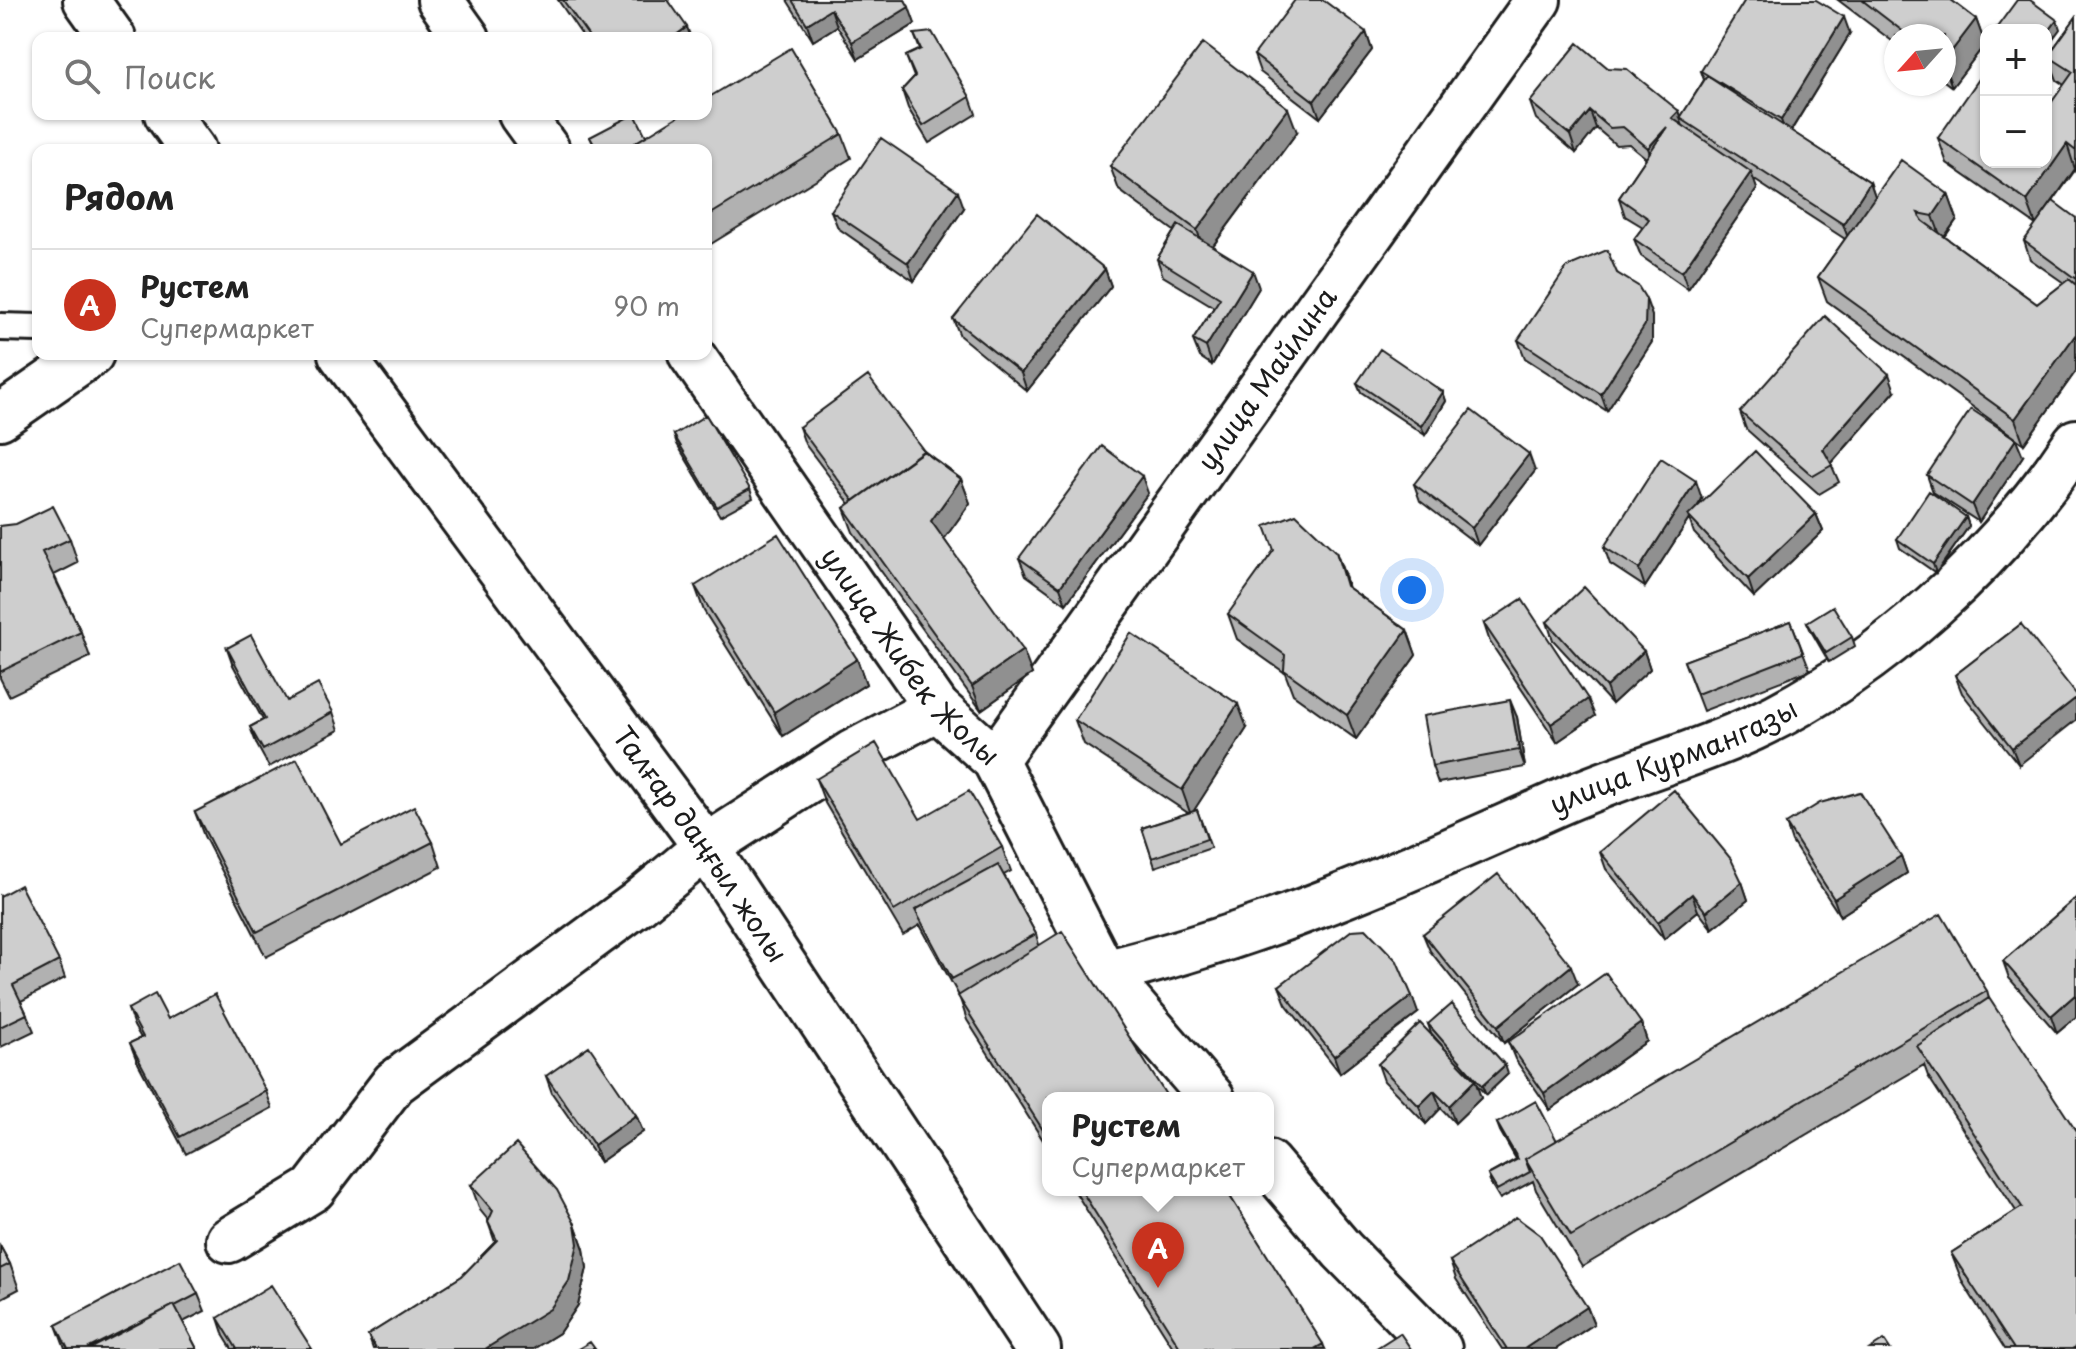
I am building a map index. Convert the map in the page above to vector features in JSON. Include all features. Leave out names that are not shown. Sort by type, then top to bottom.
[{"type":"street","points":[[86,0],[109,32]]},
{"type":"street","points":[[440,0],[463,32]]},
{"type":"street","name":"улица Майлина","points":[[995,760],[1538,0]]},
{"type":"street","points":[[171,120],[189,144]]},
{"type":"street","points":[[525,120],[543,144]]},
{"type":"street","points":[[0,417],[82,360]]},
{"type":"street","name":"Талғар даңғыл жолы","points":[[345,360],[706,847],[1038,1349]]},
{"type":"street","name":"улица Жибек Жолы","points":[[695,360],[937,708],[995,760],[1104,973],[1207,1092]]},
{"type":"street","name":"улица Курмангазы","points":[[1104,973],[1191,952],[1376,885],[1599,784],[1753,728],[1842,676],[1918,618],[2005,537],[2076,442]]},
{"type":"street","points":[[229,1240],[313,1189],[394,1083],[637,904],[706,847],[852,753],[937,708]]},
{"type":"street","points":[[1274,1170],[1342,1250],[1439,1349]]},
{"type":"lane","points":[[0,327],[32,328]]},
{"type":"building","points":[[563,0],[668,0],[687,27],[680,32],[586,32]]},
{"type":"building","points":[[792,0],[905,0],[909,7],[852,42],[831,9],[807,24]]},
{"type":"building","points":[[1295,0],[1323,0],[1366,32],[1314,101],[1254,55]]},
{"type":"building","points":[[1745,0],[1816,0],[1844,17],[1781,120],[1701,71]]},
{"type":"building","points":[[1862,0],[1951,0],[1976,19],[1956,45],[1956,24],[1893,24]]},
{"type":"building","points":[[2017,0],[2030,0],[2057,20],[2052,27],[2052,24],[1999,24]]},
{"type":"building","points":[[2076,17],[2076,151],[2067,144],[2052,165],[2052,102],[2073,72],[2052,59],[2052,50]]},
{"type":"building","points":[[932,32],[970,97],[923,126],[902,90],[915,76],[906,56],[921,49],[914,34]]},
{"type":"building","points":[[1203,43],[1288,108],[1197,230],[1110,166]]},
{"type":"building","points":[[1578,43],[1608,68],[1627,69],[1679,111],[1672,118],[1751,172],[1682,272],[1634,239],[1649,219],[1619,198],[1667,127],[1648,148],[1623,127],[1610,128],[1590,111],[1570,135],[1530,102]]},
{"type":"building","points":[[791,48],[842,134],[712,213],[712,144],[633,144],[672,120],[712,120],[712,95]]},
{"type":"building","points":[[1707,76],[1870,182],[1843,224],[1680,118]]},
{"type":"building","points":[[1980,78],[1980,168],[1938,138]]},
{"type":"building","points":[[623,120],[638,120],[646,136],[633,144],[594,144],[590,137]]},
{"type":"building","points":[[881,138],[958,191],[908,263],[831,211]]},
{"type":"building","points":[[1901,160],[1948,194],[1933,216],[1918,213],[1923,221],[2037,304],[2069,279],[2076,285],[2076,334],[2015,419],[1818,277]]},
{"type":"building","points":[[1980,168],[2050,168],[2027,201]]},
{"type":"building","points":[[2053,201],[2076,218],[2076,279],[2024,241]]},
{"type":"building","points":[[1037,214],[1105,269],[1021,373],[953,319]]},
{"type":"building","points":[[1178,225],[1253,271],[1206,347],[1193,340],[1220,298],[1157,259]]},
{"type":"building","points":[[1607,250],[1617,273],[1638,286],[1646,299],[1645,325],[1601,394],[1518,340],[1567,267]]},
{"type":"building","points":[[1825,316],[1889,374],[1823,449],[1832,465],[1813,476],[1740,412]]},
{"type":"building","points":[[1380,349],[1443,392],[1421,426],[1357,383]]},
{"type":"building","points":[[868,376],[924,451],[854,501],[799,427]]},
{"type":"building","points":[[1971,409],[2016,439],[1972,505],[1927,475]]},
{"type":"building","points":[[1471,410],[1529,454],[1472,528],[1414,484]]},
{"type":"building","points":[[706,415],[750,489],[717,507],[674,435]]},
{"type":"building","points":[[1102,446],[1142,476],[1060,587],[1019,558]]},
{"type":"building","points":[[923,451],[961,479],[931,521],[1023,650],[972,686],[844,508]]},
{"type":"building","points":[[1755,451],[1816,514],[1748,579],[1688,516]]},
{"type":"building","points":[[1661,458],[1696,481],[1639,569],[1604,547]]},
{"type":"building","points":[[1929,491],[1966,517],[1933,564],[1897,539]]},
{"type":"building","points":[[53,506],[70,539],[42,552],[81,632],[0,672],[0,526],[16,524]]},
{"type":"building","points":[[1296,514],[1336,552],[1346,586],[1407,630],[1347,715],[1284,670],[1285,655],[1228,614],[1274,550],[1265,526]]},
{"type":"building","points":[[778,534],[857,659],[774,712],[695,586]]},
{"type":"building","points":[[1584,587],[1644,651],[1606,687],[1547,622]]},
{"type":"building","points":[[1522,599],[1588,699],[1551,724],[1484,624]]},
{"type":"building","points":[[1833,606],[1852,637],[1826,653],[1807,622]]},
{"type":"building","points":[[1791,621],[1803,653],[1697,694],[1684,661]]},
{"type":"building","points":[[2021,624],[2076,698],[2012,748],[1955,675]]},
{"type":"building","points":[[1131,633],[1238,704],[1182,790],[1075,720]]},
{"type":"building","points":[[251,635],[287,701],[318,684],[333,712],[263,750],[250,727],[265,719],[227,648]]},
{"type":"building","points":[[1510,700],[1519,750],[1432,766],[1423,716]]},
{"type":"building","points":[[876,743],[920,819],[969,791],[1002,847],[894,911],[816,779]]},
{"type":"building","points":[[297,759],[341,844],[414,806],[433,842],[257,932],[195,812]]},
{"type":"building","points":[[1674,790],[1731,859],[1742,882],[1706,912],[1692,894],[1658,922],[1600,852]]},
{"type":"building","points":[[1860,792],[1901,856],[1834,899],[1786,824],[1820,803]]},
{"type":"building","points":[[1197,810],[1207,839],[1152,858],[1142,828]]},
{"type":"building","points":[[998,865],[1036,934],[952,979],[915,910]]},
{"type":"building","points":[[1498,874],[1571,966],[1498,1026],[1423,934]]},
{"type":"building","points":[[20,885],[59,961],[13,985],[27,1014],[0,1027],[0,896]]},
{"type":"building","points":[[2076,898],[2076,994],[2051,1016],[2003,961]]},
{"type":"building","points":[[1941,914],[1987,991],[1571,1236],[1525,1159]]},
{"type":"building","points":[[1366,929],[1397,961],[1412,996],[1334,1056],[1279,986],[1352,930]]},
{"type":"building","points":[[1062,931],[1164,1092],[1042,1092],[1042,1129],[958,996]]},
{"type":"building","points":[[1606,973],[1641,1023],[1544,1093],[1508,1042]]},
{"type":"building","points":[[155,994],[168,1019],[215,994],[266,1091],[180,1137],[130,1043],[143,1037],[128,1009]]},
{"type":"building","points":[[1989,998],[2076,1131],[2076,1347],[2072,1349],[2014,1349],[1951,1253],[2022,1207],[1917,1046]]},
{"type":"building","points":[[1451,1004],[1505,1065],[1482,1086],[1428,1024]]},
{"type":"building","points":[[1420,1023],[1475,1080],[1449,1106],[1434,1091],[1419,1106],[1378,1064]]},
{"type":"building","points":[[589,1046],[636,1115],[594,1145],[546,1076]]},
{"type":"building","points":[[1536,1101],[1556,1141],[1525,1159],[1530,1172],[1497,1190],[1488,1175],[1518,1159],[1497,1123]]},
{"type":"building","points":[[516,1144],[557,1190],[575,1224],[578,1244],[569,1281],[550,1309],[485,1349],[376,1349],[368,1335],[462,1276],[497,1240],[488,1222],[493,1211],[471,1185]]},
{"type":"building","points":[[1085,1196],[1230,1196],[1323,1344],[1314,1349],[1181,1349]]},
{"type":"building","points":[[1516,1217],[1540,1235],[1587,1307],[1524,1349],[1507,1349],[1450,1261]]},
{"type":"building","points":[[0,1246],[10,1264],[0,1269]]},
{"type":"building","points":[[180,1260],[198,1294],[90,1349],[68,1349],[56,1325]]},
{"type":"building","points":[[271,1285],[312,1349],[237,1349],[218,1318]]},
{"type":"building","points":[[174,1305],[197,1349],[89,1348]]},
{"type":"building","points":[[1400,1333],[1411,1349],[1375,1349]]},
{"type":"building","points":[[1884,1340],[1890,1349],[1870,1349]]},
{"type":"building","points":[[590,1342],[595,1349],[578,1349]]},
{"type":"place","name":"Рустем","points":[[1158,1288]]}]
